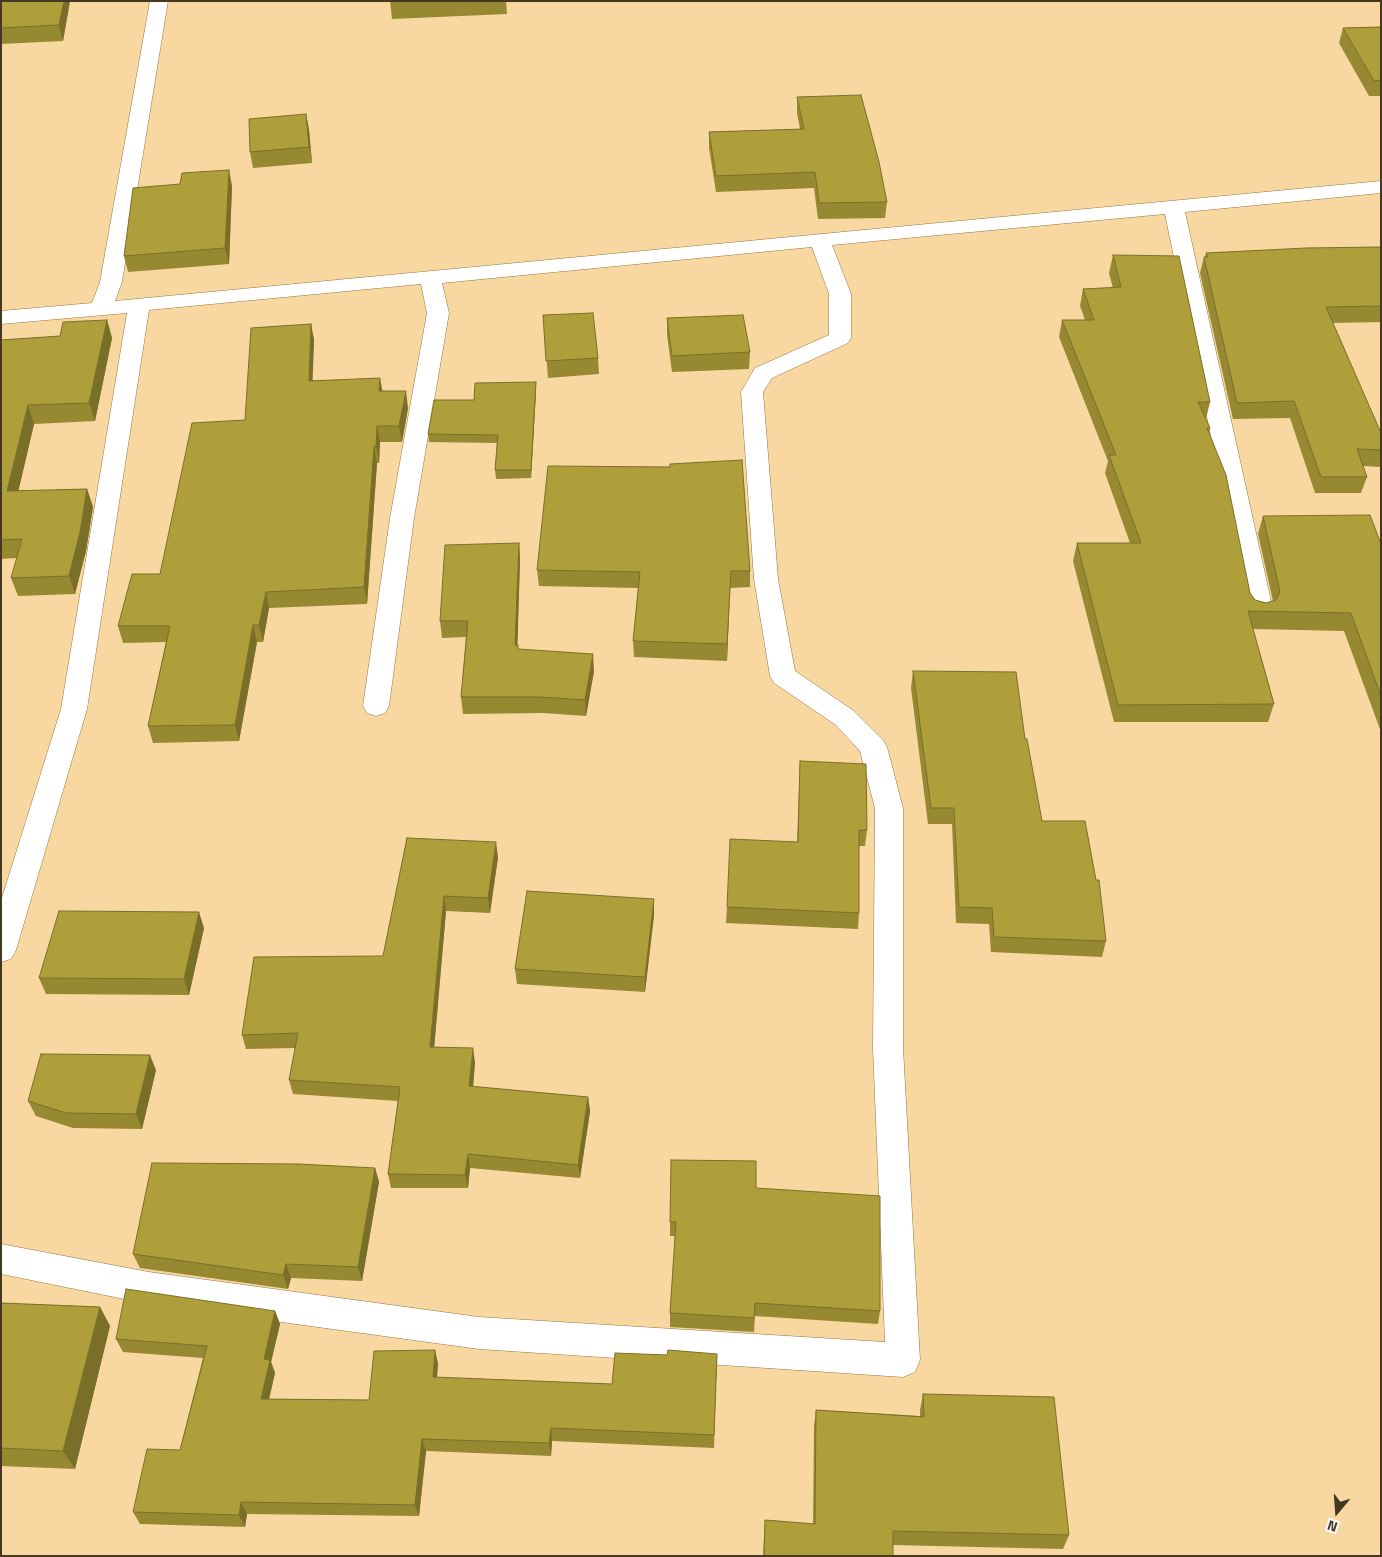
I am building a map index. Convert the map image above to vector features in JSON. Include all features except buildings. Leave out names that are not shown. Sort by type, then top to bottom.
[{"type":"street","points":[[100,308],[111,282],[159,1]]},
{"type":"street","points":[[1,318],[1381,187]]},
{"type":"street","points":[[1174,206],[1260,610]]},
{"type":"street","points":[[1,1259],[149,1288],[479,1333],[903,1360],[888,1048],[889,808],[873,746],[845,718],[783,676],[766,579],[752,392],[762,373],[840,338],[840,294],[820,240]]},
{"type":"street","points":[[376,706],[402,518],[438,313],[430,277]]},
{"type":"street","points":[[1,950],[74,709],[139,305]]}]
